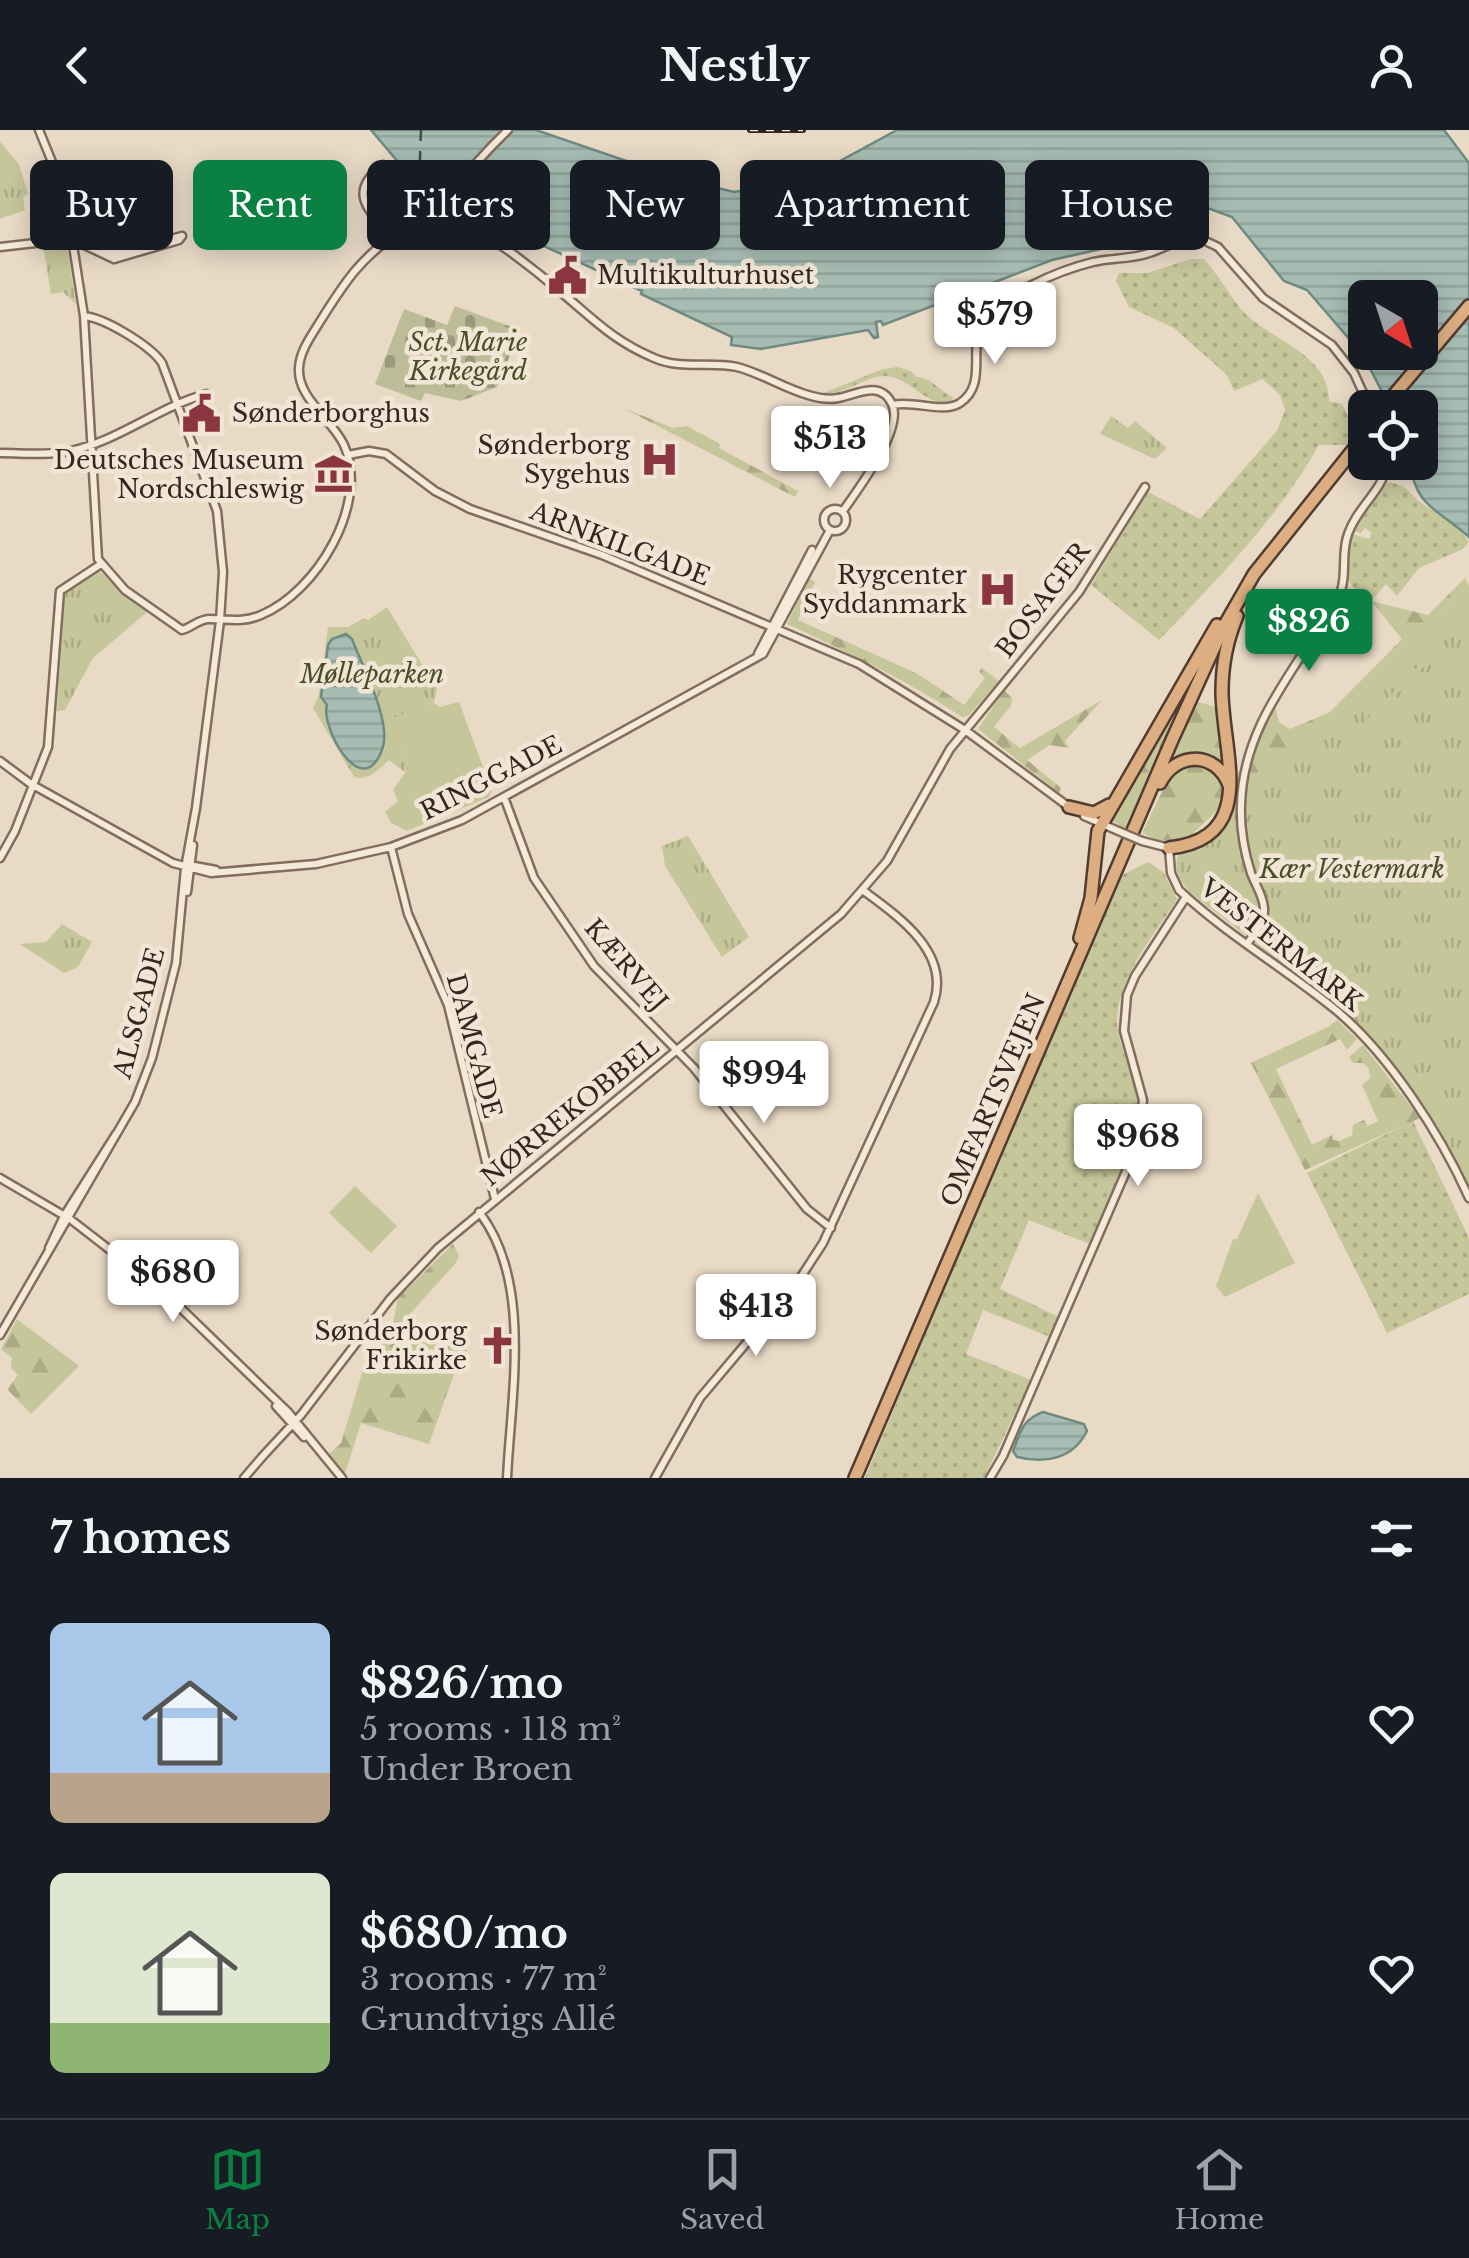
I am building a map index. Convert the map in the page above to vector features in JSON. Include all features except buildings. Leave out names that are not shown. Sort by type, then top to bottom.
[{"type":"highway","points":[[1401,390],[1469,309]]},
{"type":"highway","points":[[1012,1114],[1083,927],[1102,824],[1251,572],[1348,452]]},
{"type":"highway","points":[[1172,740],[1237,603],[1332,471]]},
{"type":"highway","points":[[1169,848],[1205,838],[1219,824],[1229,801],[1231,779],[1222,689],[1228,644],[1252,584],[1290,526]]},
{"type":"highway","points":[[1172,740],[1216,635],[1251,572]]},
{"type":"highway","name":"OMFARTSVEJEN","points":[[856,1478],[1172,740]]},
{"type":"highway","points":[[1114,876],[1163,777],[1173,766],[1194,758],[1216,766],[1226,778],[1229,801]]},
{"type":"highway","points":[[1069,807],[1098,812],[1109,805],[1123,785]]},
{"type":"street","points":[[39,130],[53,160]]},
{"type":"street","points":[[479,160],[508,130]]},
{"type":"street","points":[[367,180],[367,205]]},
{"type":"street","points":[[92,250],[112,256],[178,240],[182,236],[112,256]]},
{"type":"street","points":[[893,406],[917,402],[943,408],[963,400],[975,381],[980,329],[992,312],[1010,298],[1091,262],[1149,254],[1197,237],[1218,246],[1264,298],[1332,345],[1362,390]]},
{"type":"street","points":[[0,247],[30,242]]},
{"type":"street","points":[[74,250],[84,316],[97,553],[101,564],[125,590],[182,630],[204,620],[248,620],[272,610],[296,590],[341,529],[352,494],[348,455],[335,430],[302,386],[300,356],[346,278],[376,250]]},
{"type":"street","points":[[508,250],[564,294],[599,328],[654,358],[680,364],[736,367],[821,398],[841,398],[873,389],[882,394],[893,406],[892,429],[869,473],[842,511]]},
{"type":"street","name":"ALSGADE","points":[[65,1220],[124,1124],[145,1078],[168,1001],[194,829],[220,621],[222,572],[217,511],[158,356],[98,318],[84,316]]},
{"type":"street","points":[[0,454],[52,454],[91,445],[176,404],[206,394]]},
{"type":"street","name":"ARNKILGADE","points":[[348,455],[369,451],[386,454],[448,499],[602,554],[775,629]]},
{"type":"street","points":[[1248,943],[1264,909],[1250,868],[1241,822],[1242,787],[1251,748],[1276,692],[1341,591],[1346,536],[1383,480]]},
{"type":"street","name":"BOSAGER","points":[[965,730],[1079,592],[1145,488]]},
{"type":"street","points":[[836,508],[842,511],[847,517],[846,525],[841,530],[829,529],[824,522],[827,512],[836,508]]},
{"type":"street","name":"RINGGADE","points":[[0,760],[32,784],[189,867],[224,872],[316,864],[391,847],[462,820],[756,658],[767,649],[829,529]]},
{"type":"street","points":[[0,858],[15,831],[50,739],[60,592],[101,564]]},
{"type":"street","points":[[775,629],[859,664],[965,730],[1069,807],[1124,834],[1169,848]]},
{"type":"street","name":"NØRREKOBBEL","points":[[244,1478],[408,1278],[480,1212],[864,891],[896,847],[936,769],[965,730]]},
{"type":"street","name":"KÆRVEJ","points":[[504,797],[523,855],[544,896],[600,973],[676,1050],[809,1210],[831,1228]]},
{"type":"street","name":"DAMGADE","points":[[391,847],[408,914],[448,1004],[495,1200]]},
{"type":"street","name":"VESTERMARK","points":[[1169,848],[1174,884],[1186,897],[1338,1012],[1364,1038],[1448,1153],[1469,1198]]},
{"type":"street","points":[[655,1478],[690,1411],[797,1283],[831,1228],[934,1002],[938,971],[926,946],[864,891]]},
{"type":"street","points":[[990,1478],[1137,1146],[1143,1100],[1124,1031],[1127,995],[1186,897]]},
{"type":"street","name":"ALSGADE","points":[[65,1220],[124,1124]]},
{"type":"street","points":[[0,1178],[98,1241],[178,1305],[265,1389],[342,1478]]},
{"type":"street","points":[[480,1212],[504,1254],[513,1296],[507,1478]]},
{"type":"street","points":[[42,1262],[65,1220]]},
{"type":"street","points":[[0,1335],[65,1220]]},
{"type":"green space","points":[[0,142],[19,164],[28,194],[23,197],[25,210],[0,219]]},
{"type":"green space","points":[[44,250],[67,250],[76,304],[63,292],[51,294]]},
{"type":"green space","points":[[1191,259],[1204,259],[1241,309],[1309,359],[1326,384],[1329,401],[1342,404],[1348,416],[1348,444],[1319,445],[1265,523],[1159,640],[1091,585],[1148,492],[1200,519],[1277,431],[1285,410],[1280,395],[1263,379],[1234,391],[1227,375],[1174,328],[1129,307],[1116,281],[1119,273],[1147,273]]},
{"type":"green space","name":"Sct. Marie Kirkegård","points":[[455,306],[520,330],[497,387],[461,401],[425,393],[421,401],[375,384],[404,309],[447,325]]},
{"type":"green space","points":[[897,367],[931,382],[953,397],[952,402],[933,400],[902,381],[884,376],[839,392],[821,394],[880,370]]},
{"type":"green space","points":[[621,407],[673,428],[687,426],[798,491],[795,497]]},
{"type":"green space","points":[[1111,416],[1128,428],[1135,421],[1167,448],[1155,459],[1100,434]]},
{"type":"green space","points":[[1388,482],[1405,488],[1454,525],[1469,542],[1463,549],[1419,568],[1397,596],[1386,584],[1371,601],[1349,581],[1347,555],[1352,534],[1369,539],[1372,533],[1365,528],[1361,533],[1352,531]]},
{"type":"green space","points":[[98,570],[147,612],[93,658],[65,710],[57,711],[65,589]]},
{"type":"green space","points":[[809,578],[815,582],[798,620],[918,674],[964,705],[985,678],[979,672],[982,668],[999,681],[968,716],[962,717],[876,667],[787,624]]},
{"type":"green space","points":[[1465,578],[1469,586],[1245,814],[1254,759],[1275,706],[1279,722],[1290,729],[1330,712],[1402,639],[1371,601],[1428,615]]},
{"type":"green space","name":"Kær Vestermark","points":[[1469,586],[1469,1188],[1445,1142],[1384,1061],[1312,990],[1192,894],[1181,880],[1177,865],[1179,853],[1209,841],[1232,810],[1252,803]]},
{"type":"green space","name":"Mølleparken","points":[[387,607],[437,689],[434,703],[393,719],[409,768],[405,772],[389,760],[373,774],[359,778],[354,777],[313,708],[319,696],[328,627],[348,627]]},
{"type":"green space","points":[[1437,633],[1444,638],[1443,647],[1345,747],[1345,753],[1351,753],[1395,712],[1353,756],[1342,756],[1342,745],[1440,644],[1440,638],[1434,638],[1392,682],[1389,679]]},
{"type":"green space","points":[[1189,678],[1192,680],[1129,831],[1111,820],[1115,807]]},
{"type":"green space","points":[[1004,690],[1012,698],[1011,706],[994,727],[1020,748],[1102,700],[1065,741],[1069,748],[1050,745],[1027,760],[1061,788],[1059,793],[978,729]]},
{"type":"green space","points":[[1194,701],[1220,708],[1227,769],[1198,757],[1167,763]]},
{"type":"green space","points":[[459,702],[492,791],[489,797],[407,831],[391,823],[385,812],[398,801],[393,790],[409,767],[392,718],[434,703],[440,707]]},
{"type":"green space","points":[[1203,763],[1223,779],[1225,803],[1187,839],[1159,841],[1142,833],[1171,773],[1181,765]]},
{"type":"green space","points":[[688,836],[749,937],[722,957],[665,866],[662,846]]},
{"type":"green space","points":[[1148,862],[1163,872],[1177,899],[1136,961],[1121,996],[1118,1031],[1138,1102],[1136,1129],[1126,1162],[1090,1244],[1029,1220],[1000,1289],[1059,1317],[1050,1337],[983,1310],[966,1354],[1031,1380],[984,1478],[865,1478],[1122,875]]},
{"type":"green space","points":[[62,924],[92,942],[78,967],[64,973],[20,944],[46,942]]},
{"type":"green space","points":[[1337,1020],[1357,1039],[1347,1050],[1340,1039],[1276,1069],[1312,1145],[1332,1135],[1333,1140],[1340,1141],[1352,1135],[1353,1125],[1364,1120],[1368,1126],[1378,1121],[1362,1085],[1370,1078],[1369,1069],[1363,1063],[1353,1063],[1349,1057],[1363,1045],[1420,1118],[1305,1170],[1251,1063]]},
{"type":"green space","points":[[1413,1121],[1469,1238],[1469,1294],[1387,1333],[1307,1173]]},
{"type":"green space","points":[[355,1186],[397,1226],[371,1253],[329,1213]]},
{"type":"green space","points":[[1258,1193],[1295,1263],[1225,1297],[1216,1286],[1233,1239],[1237,1239]]},
{"type":"green space","points":[[453,1244],[459,1256],[456,1263],[398,1327],[421,1340],[467,1350],[463,1356],[421,1347],[416,1365],[454,1374],[429,1444],[361,1423],[345,1473],[329,1454],[341,1443],[363,1370],[392,1328],[398,1298]]},
{"type":"green space","points":[[17,1319],[79,1366],[31,1414],[7,1389],[18,1375],[11,1368],[12,1358],[1,1349]]},
{"type":"shaded area","points":[[371,130],[536,130],[624,160],[570,160],[570,250],[720,250],[720,189],[740,191],[740,250],[1005,250],[1005,160],[842,160],[897,130],[1444,130],[1469,163],[1469,537],[1423,499],[1414,480],[1438,480],[1438,390],[1381,390],[1371,370],[1438,370],[1438,280],[1348,280],[1348,338],[1307,290],[1284,281],[1232,217],[1209,208],[1209,160],[1025,160],[1025,250],[1097,250],[1052,260],[883,325],[876,322],[878,337],[874,338],[868,330],[761,349],[731,345],[732,337],[641,294],[642,291],[550,249],[550,160],[396,160]]},
{"type":"shaded area","points":[[346,634],[352,639],[369,679],[383,725],[382,750],[373,764],[364,769],[354,765],[336,742],[326,715],[327,705],[321,697],[328,645],[332,639]]},
{"type":"shaded area","points":[[1043,1412],[1084,1424],[1087,1431],[1074,1448],[1058,1457],[1017,1457],[1013,1451],[1023,1427]]},
{"type":"ferry route","points":[[420,160],[421,130]]},
{"type":"railway","points":[[750,130],[803,130]]},
{"type":"place","name":"Multikulturhuset","points":[[567,275]]},
{"type":"place","name":"Sønderborghus","points":[[202,413]]},
{"type":"place","name":"Sønderborg Sygehus","points":[[660,459]]},
{"type":"place","name":"Deutsches Museum Nordschleswig","points":[[334,474]]},
{"type":"place","name":"Rygcenter Syddanmark","points":[[997,589]]},
{"type":"place","name":"Sønderborg Frikirke","points":[[497,1345]]}]
